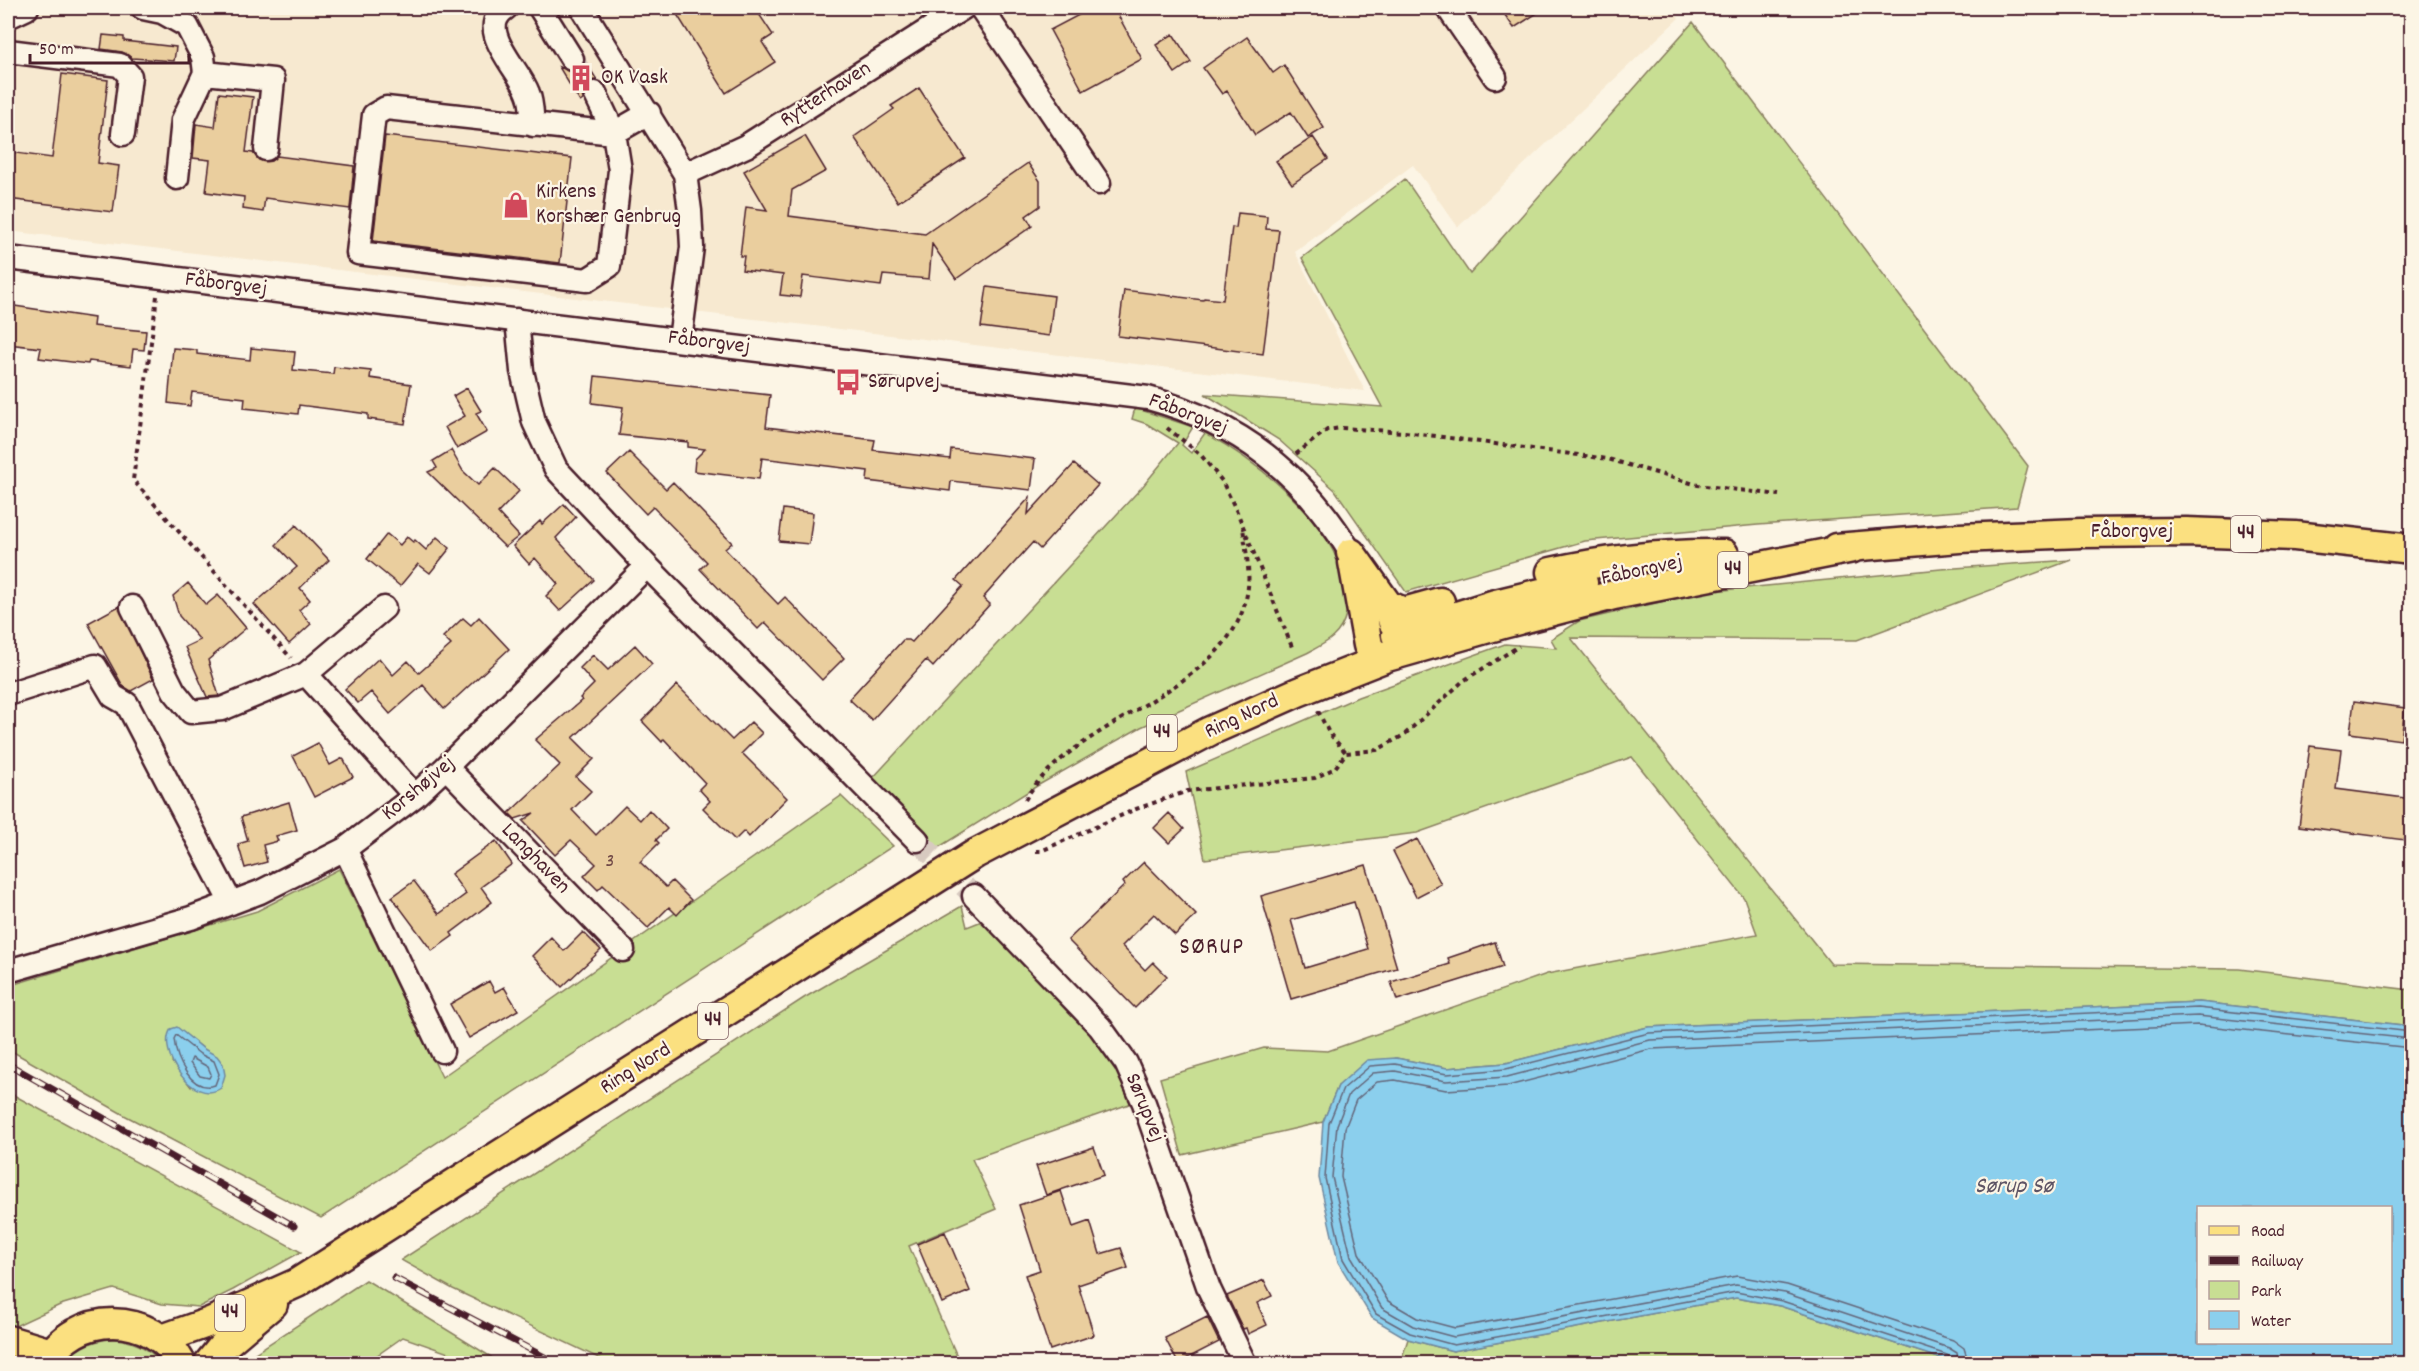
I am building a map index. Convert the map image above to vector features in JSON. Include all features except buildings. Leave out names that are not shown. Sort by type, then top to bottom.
[{"type":"main road","name":"Fåborgvej","points":[[1383,646],[1711,574],[1853,548],[1959,538],[2186,532],[2295,536],[2412,549]]},
{"type":"main road","name":"Fåborgvej","points":[[1383,646],[1536,594],[1724,554],[1780,548],[1853,548]]},
{"type":"main road","points":[[1351,554],[1388,605],[1396,610],[1411,611],[1539,574],[1607,561],[1679,554],[1724,554]]},
{"type":"main road","points":[[1351,554],[1383,646]]},
{"type":"main road","points":[[1383,646],[1388,605]]},
{"type":"main road","name":"Ring Nord","points":[[975,854],[1012,821],[1073,782],[1168,730],[1264,687],[1383,646]]},
{"type":"main road","name":"Ring Nord","points":[[162,1339],[210,1322],[297,1283],[975,854],[1210,731],[1298,692],[1383,646]]},
{"type":"main road","name":"Ring Nord","points":[[208,1364],[221,1348],[297,1283]]},
{"type":"main road","points":[[8,1340],[48,1358],[73,1334],[101,1323],[133,1324],[162,1339],[178,1355],[182,1364]]},
{"type":"street","points":[[8,16],[27,8]]},
{"type":"street","points":[[506,8],[498,13],[493,21],[494,34],[528,93],[533,125]]},
{"type":"street","points":[[540,8],[572,58]]},
{"type":"street","points":[[582,8],[685,174],[692,247],[680,340]]},
{"type":"street","name":"Rytterhaven","points":[[685,174],[746,146],[963,8]]},
{"type":"street","points":[[981,8],[1099,183]]},
{"type":"street","points":[[1448,8],[1495,77]]},
{"type":"street","points":[[152,10],[187,26],[203,57],[205,73],[183,120],[177,178]]},
{"type":"street","points":[[8,51],[120,65],[130,76],[123,134]]},
{"type":"street","points":[[205,73],[273,80],[266,149]]},
{"type":"street","points":[[595,93],[614,133],[620,170],[609,266],[587,280],[358,253],[374,115],[386,108],[614,133],[649,113]]},
{"type":"street","name":"Fåborgvej","points":[[8,258],[1148,398],[1186,410],[1230,430],[1283,468],[1319,507],[1351,554]]},
{"type":"street","points":[[517,320],[522,371],[534,422],[556,469],[647,566],[917,840]]},
{"type":"street","name":"Korshøjvej","points":[[8,971],[191,918],[260,892],[345,849],[415,796],[446,767],[647,566]]},
{"type":"street","points":[[132,607],[174,691],[191,712],[222,709],[306,674],[384,608]]},
{"type":"street","points":[[8,694],[95,666],[113,696],[127,704],[231,903]]},
{"type":"street","points":[[306,674],[415,796]]},
{"type":"street","name":"Langhaven","points":[[446,767],[623,950]]},
{"type":"street","points":[[345,849],[442,1051]]},
{"type":"street","name":"Sørupvej","points":[[974,896],[1100,1027],[1126,1063],[1144,1103],[1209,1289],[1245,1364]]},
{"type":"path","points":[[160,277],[133,480],[306,674]]},
{"type":"path","points":[[1164,426],[1190,444],[1212,467],[1230,496],[1292,647]]},
{"type":"path","points":[[1283,468],[1303,447],[1327,430],[1355,428],[1405,432],[1608,459],[1689,483],[1779,495]]},
{"type":"path","points":[[1012,821],[1030,789],[1045,771],[1204,664],[1225,642],[1243,608],[1248,586],[1244,527]]},
{"type":"path","points":[[1030,852],[1041,851],[1136,809],[1188,791],[1315,778],[1335,768],[1346,753],[1377,750],[1404,735],[1463,681],[1522,645]]},
{"type":"path","points":[[1318,711],[1334,740],[1346,753]]},
{"type":"shaded area","points":[[8,8],[1671,8],[1679,18],[1458,227],[1413,165],[1295,252],[1365,391],[8,231]]},
{"type":"green space","points":[[1693,22],[2028,466],[2017,507],[1758,525],[1585,541],[1406,592],[1335,490],[1279,440],[1205,394],[1382,407],[1302,258],[1405,179],[1470,274]]},
{"type":"green space","points":[[1135,408],[1193,427],[1182,445],[1191,453],[1205,433],[1248,460],[1289,494],[1323,535],[1336,557],[1345,580],[1351,612],[1346,614],[1344,622],[1332,638],[1320,646],[1141,727],[1037,786],[936,849],[871,780],[1143,486],[1178,443],[1147,424],[1132,419]]},
{"type":"green space","points":[[2071,560],[1857,640],[1571,638],[1831,964],[2239,969],[2411,990],[2411,1026],[2199,1002],[1648,1027],[1506,1063],[1447,1068],[1396,1058],[1338,1086],[1323,1122],[1182,1155],[1160,1078],[1264,1048],[1328,1051],[1547,974],[1757,934],[1744,898],[1632,757],[1417,833],[1205,859],[1186,772],[1358,697],[1505,644],[1556,648],[1551,639],[1579,621],[1703,592],[1941,569]]},
{"type":"green space","points":[[841,796],[893,846],[321,1218],[126,1116],[8,1049],[8,986],[257,911],[339,869],[442,1077]],"holes":[[[177,1028],[204,1049],[191,1087],[172,1062]]]},
{"type":"green space","points":[[962,906],[967,927],[982,921],[1104,1044],[1132,1103],[972,1159],[996,1209],[909,1246],[960,1363],[609,1363],[453,1289],[401,1260],[804,998]]},
{"type":"green space","points":[[8,1092],[301,1252],[199,1307],[162,1304],[114,1289],[60,1305],[11,1328],[8,1326]]},
{"type":"green space","points":[[366,1280],[501,1363],[477,1363],[403,1337],[366,1363],[240,1363]]},
{"type":"green space","points":[[1736,1298],[1780,1306],[1954,1363],[1400,1364],[1408,1339],[1453,1351]]},
{"type":"green space","points":[[110,1339],[125,1340],[139,1345],[151,1352],[162,1363],[63,1363],[84,1346]]},
{"type":"water","name":"Sørup Sø","points":[[2199,1002],[2411,1026],[2411,1363],[1954,1363],[1780,1306],[1736,1298],[1453,1351],[1408,1339],[1372,1318],[1338,1262],[1319,1178],[1323,1122],[1338,1086],[1367,1060],[1396,1058],[1447,1068],[1506,1063],[1648,1027]]},
{"type":"water","points":[[177,1027],[204,1049],[217,1056],[223,1064],[225,1075],[221,1088],[210,1092],[199,1090],[180,1074],[173,1062],[168,1039],[171,1029]]},
{"type":"tunnel","points":[[572,59],[595,93]]},
{"type":"tunnel","points":[[917,840],[974,896]]},
{"type":"railway","points":[[8,1064],[294,1226]]},
{"type":"railway","points":[[394,1278],[558,1364]]},
{"type":"place","name":"OK Vask","points":[[581,78]]},
{"type":"place","name":"Kirkens Korshær Genbrug","points":[[516,205]]},
{"type":"place","name":"Sørupvej","points":[[848,382]]},
{"type":"district","name":"SØRUP","points":[[1212,948]]}]
